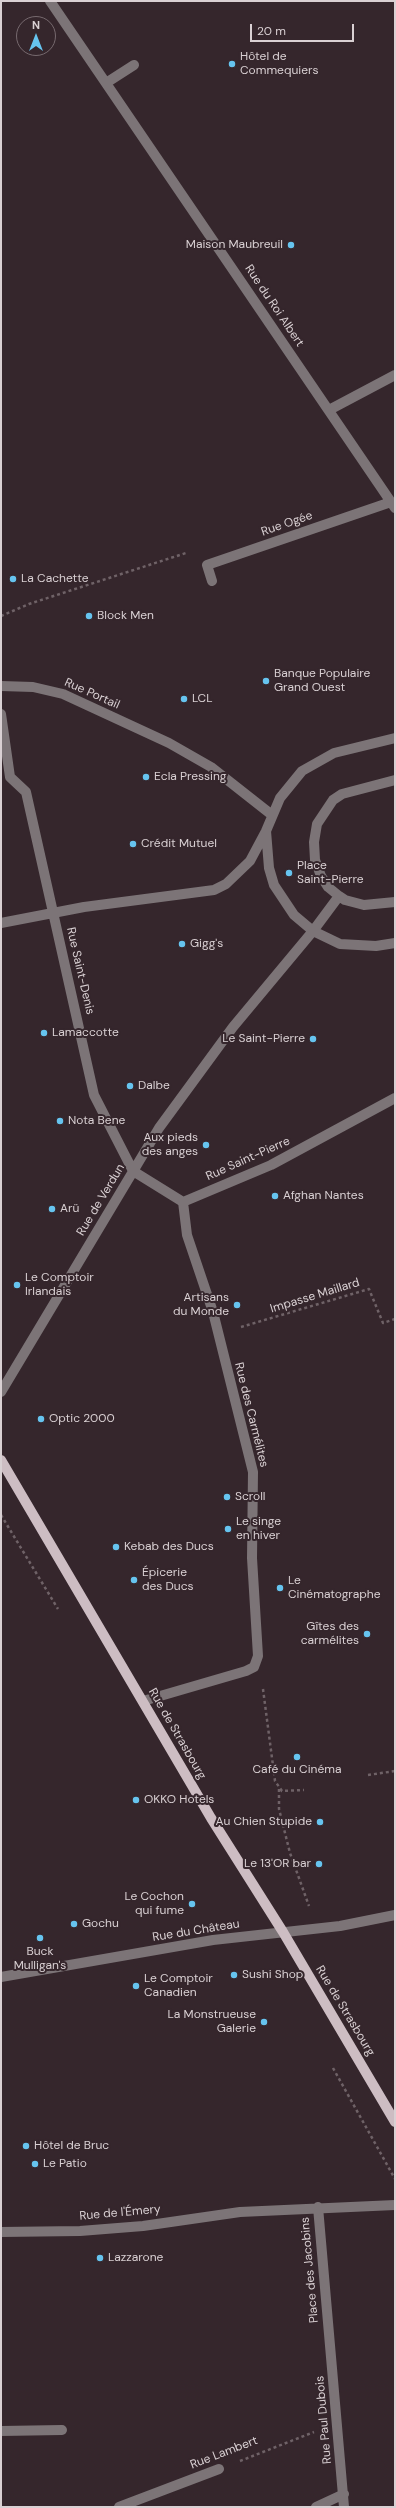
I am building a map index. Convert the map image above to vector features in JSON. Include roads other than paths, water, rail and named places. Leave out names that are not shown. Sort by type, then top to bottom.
[{"type":"main road","name":"Rue de Strasbourg","points":[[1,1460],[211,1818],[283,1932],[395,2122]]},
{"type":"street","name":"Rue du Roi Albert","points":[[50,1],[393,505]]},
{"type":"street","points":[[106,83],[134,65]]},
{"type":"street","points":[[329,410],[395,375]]},
{"type":"street","name":"Rue Ogée","points":[[212,581],[207,565],[393,505]]},
{"type":"street","name":"Rue Portail","points":[[1,686],[33,687],[63,694],[169,743],[211,767],[272,814]]},
{"type":"street","points":[[1,714],[5,777]]},
{"type":"street","points":[[1,923],[54,913],[214,890],[226,884],[250,861],[266,831],[272,814],[290,783],[317,760],[334,753],[395,738]]},
{"type":"street","name":"Rue Saint-Denis","points":[[5,777],[26,792],[94,1094],[133,1171]]},
{"type":"street","points":[[395,780],[342,794],[333,800],[317,824],[314,842],[315,860],[321,876],[328,887],[339,896],[345,900],[364,905],[395,902]]},
{"type":"street","points":[[266,831],[269,868],[274,885],[294,915],[313,931],[340,944],[352,946],[376,946],[395,943]]},
{"type":"street","points":[[313,931],[339,896]]},
{"type":"street","name":"Rue de Verdun","points":[[1,1392],[159,1128],[233,1027],[313,931]]},
{"type":"street","name":"Rue Saint-Pierre","points":[[184,1202],[271,1165],[395,1098]]},
{"type":"street","points":[[133,1171],[184,1202]]},
{"type":"street","name":"Rue des Carmélites","points":[[143,1700],[246,1671],[256,1664],[258,1650],[252,1558],[253,1472],[218,1334],[187,1235],[184,1202]]},
{"type":"street","name":"Rue du Château","points":[[1,1977],[212,1940],[316,1929],[395,1915]]},
{"type":"street","name":"Place des Jacobins","points":[[240,2212],[318,2207],[344,2208],[395,2205]]},
{"type":"street","name":"Place des Jacobins","points":[[318,2207],[328,2331]]},
{"type":"street","name":"Rue de l'Émery","points":[[1,2232],[80,2230],[143,2226],[240,2212]]},
{"type":"street","name":"Rue Paul Dubois","points":[[328,2331],[338,2423],[344,2507]]},
{"type":"street","points":[[1,2431],[62,2430]]},
{"type":"street","name":"Rue Lambert","points":[[119,2507],[219,2469]]},
{"type":"street","points":[[316,2507],[344,2494]]},
{"type":"place","name":"Hôtel de Commequiers","points":[[232,64]]},
{"type":"place","name":"Maison Maubreuil","points":[[291,245]]},
{"type":"place","name":"La Cachette","points":[[13,579]]},
{"type":"place","name":"Block Men","points":[[89,616]]},
{"type":"place","name":"Banque Populaire Grand Ouest","points":[[266,681]]},
{"type":"place","name":"LCL","points":[[184,699]]},
{"type":"place","name":"Ecla Pressing","points":[[146,777]]},
{"type":"place","name":"Crédit Mutuel","points":[[133,844]]},
{"type":"place","name":"Place Saint-Pierre","points":[[289,873]]},
{"type":"place","name":"Gigg's","points":[[182,944]]},
{"type":"place","name":"Lamaccotte","points":[[44,1033]]},
{"type":"place","name":"Le Saint-Pierre","points":[[313,1039]]},
{"type":"place","name":"Dalbe","points":[[130,1086]]},
{"type":"place","name":"Nota Bene","points":[[60,1121]]},
{"type":"place","name":"Aux pieds des anges","points":[[206,1145]]},
{"type":"place","name":"Afghan Nantes","points":[[275,1196]]},
{"type":"place","name":"Arü","points":[[52,1209]]},
{"type":"place","name":"Le Comptoir Irlandais","points":[[17,1285]]},
{"type":"place","name":"Artisans du Monde","points":[[237,1305]]},
{"type":"place","name":"Optic 2000","points":[[41,1419]]},
{"type":"place","name":"Scroll","points":[[227,1497]]},
{"type":"place","name":"Le singe en hiver","points":[[228,1529]]},
{"type":"place","name":"Kebab des Ducs","points":[[116,1547]]},
{"type":"place","name":"Épicerie des Ducs","points":[[134,1580]]},
{"type":"place","name":"Le Cinématographe","points":[[280,1588]]},
{"type":"place","name":"Gîtes des carmélites","points":[[367,1634]]},
{"type":"place","name":"Café du Cinéma","points":[[297,1757]]},
{"type":"place","name":"OKKO Hotels","points":[[136,1800]]},
{"type":"place","name":"Au Chien Stupide","points":[[320,1822]]},
{"type":"place","name":"Le 13'OR bar","points":[[319,1864]]},
{"type":"place","name":"Le Cochon qui fume","points":[[192,1904]]},
{"type":"place","name":"Gochu","points":[[74,1924]]},
{"type":"place","name":"Buck Mulligan's","points":[[40,1938]]},
{"type":"place","name":"Sushi Shop","points":[[234,1975]]},
{"type":"place","name":"Le Comptoir Canadien","points":[[136,1986]]},
{"type":"place","name":"La Monstrueuse Galerie","points":[[264,2022]]},
{"type":"place","name":"Hôtel de Bruc","points":[[26,2146]]},
{"type":"place","name":"Le Patio","points":[[35,2164]]},
{"type":"place","name":"Lazzarone","points":[[100,2258]]}]
